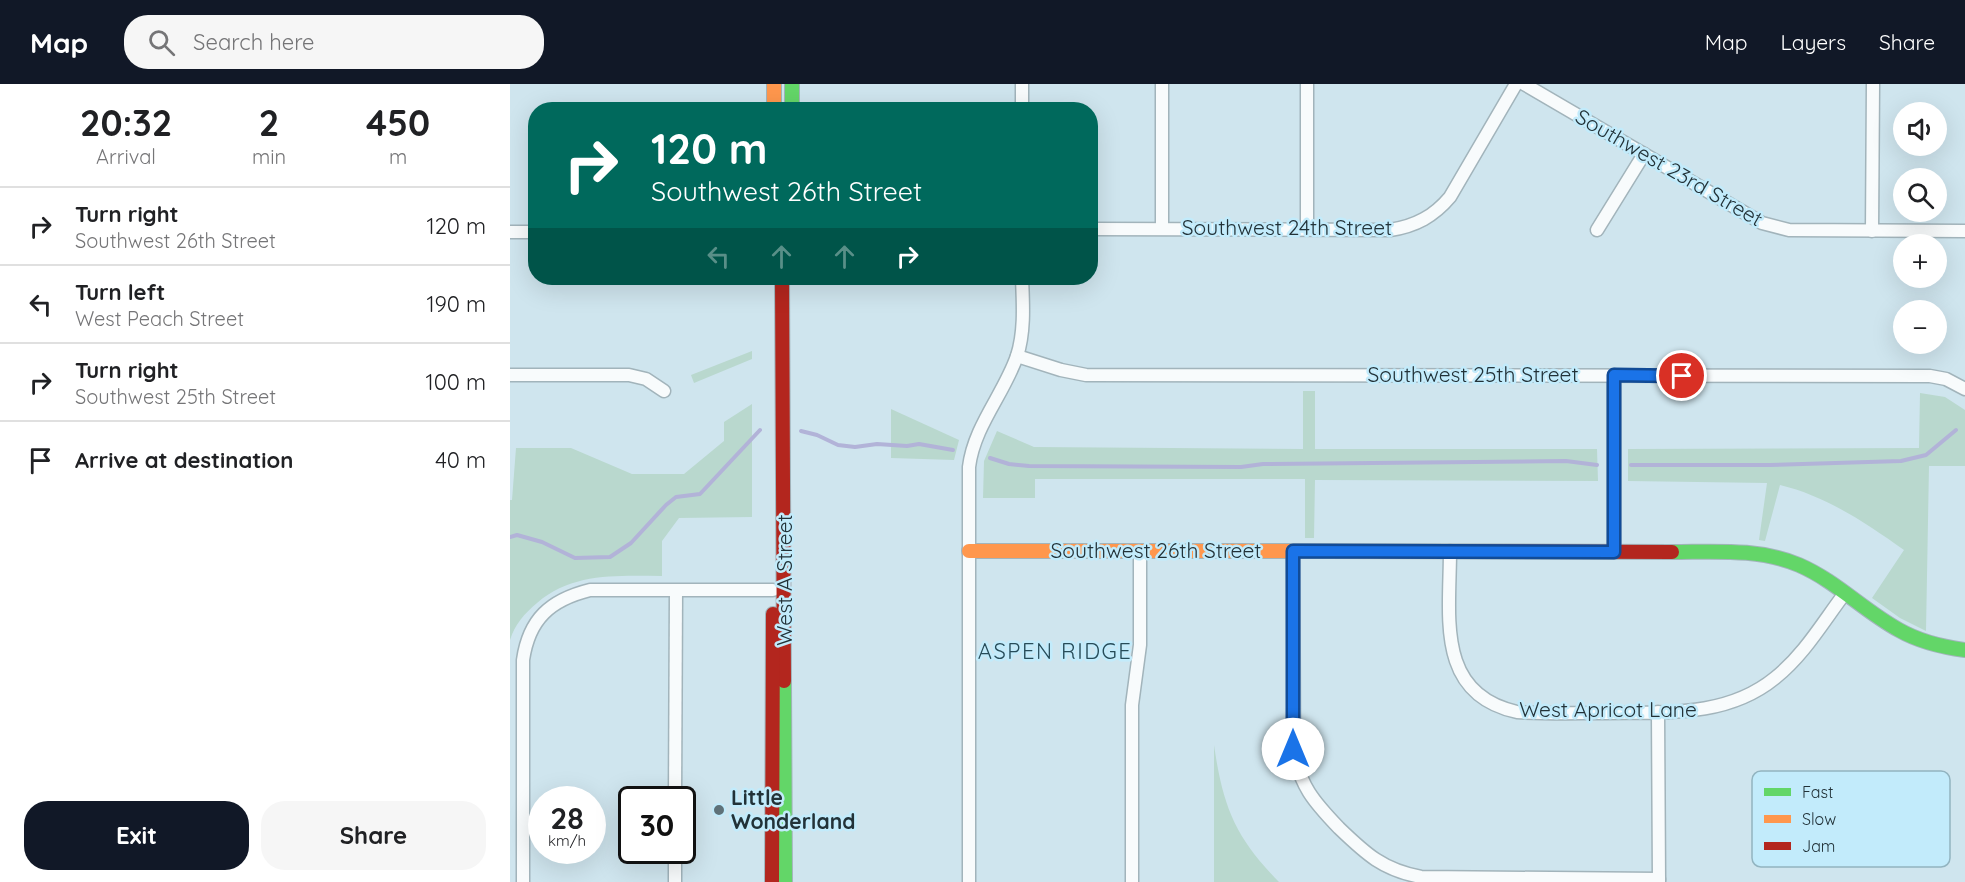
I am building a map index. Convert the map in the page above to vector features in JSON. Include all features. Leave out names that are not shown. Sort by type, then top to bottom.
[{"type":"main road","points":[[774,84],[774,102]]},
{"type":"main road","points":[[792,84],[792,102]]},
{"type":"main road","name":"West A Street","points":[[772,882],[775,285]]},
{"type":"main road","name":"West A Street","points":[[782,285],[785,882]]},
{"type":"main road","name":"Southwest 26th Street","points":[[969,551],[1746,552],[1767,555],[1806,568],[1906,635],[1934,645],[1965,650]]},
{"type":"street","points":[[1022,84],[1022,102]]},
{"type":"street","points":[[1162,84],[1162,228]]},
{"type":"street","points":[[1307,84],[1308,228]]},
{"type":"street","name":"Southwest 24th Street","points":[[1098,229],[1390,230],[1418,223],[1430,216],[1450,197],[1516,84]]},
{"type":"street","name":"Southwest 23rd Street","points":[[1524,84],[1762,223],[1776,228],[1965,231]]},
{"type":"street","points":[[1872,231],[1873,84]]},
{"type":"street","points":[[1598,230],[1644,154]]},
{"type":"street","points":[[510,232],[528,232]]},
{"type":"street","points":[[969,882],[970,460],[979,432],[1017,356],[1023,322],[1023,285]]},
{"type":"street","name":"Southwest 25th Street","points":[[1017,356],[1060,370],[1086,375],[1930,376],[1946,379],[1965,389]]},
{"type":"street","points":[[510,375],[629,375],[646,379],[664,391]]},
{"type":"street","points":[[1614,375],[1614,552]]},
{"type":"street","points":[[1132,882],[1132,705],[1140,645],[1140,551]]},
{"type":"street","points":[[1293,551],[1293,749],[1296,761],[1304,784],[1317,805],[1367,855],[1394,870],[1421,877],[1659,880],[1658,712]]},
{"type":"street","name":"West Apricot Lane","points":[[1450,551],[1452,652],[1460,673],[1481,697],[1498,707],[1517,712],[1658,712],[1714,708],[1753,693],[1774,680],[1790,666],[1845,593]]},
{"type":"street","points":[[523,882],[523,660],[531,628],[542,614],[555,603],[570,595],[590,590],[773,590]]},
{"type":"street","points":[[675,786],[676,591]]},
{"type":"street","points":[[675,864],[675,882]]},
{"type":"green space","points":[[752,351],[752,359],[694,383],[691,375]]},
{"type":"green space","points":[[1303,391],[1315,391],[1315,449],[1597,449],[1598,481],[1315,480],[1314,538],[1305,538],[1305,479],[1035,479],[1035,498],[983,498],[984,461],[997,431],[1034,447],[1303,449]]},
{"type":"green space","points":[[1920,393],[1945,397],[1965,410],[1965,466],[1929,466],[1926,631],[1900,618],[1872,598],[1904,550],[1860,520],[1829,503],[1780,485],[1765,541],[1759,540],[1767,483],[1628,481],[1628,449],[1919,448]]},
{"type":"green space","points":[[752,404],[752,517],[679,518],[662,541],[662,576],[613,576],[566,586],[551,593],[528,611],[517,624],[510,640],[510,500],[512,500],[516,448],[571,448],[632,474],[684,474],[724,441],[724,422]]},
{"type":"green space","points":[[891,409],[959,440],[954,460],[891,458]]},
{"type":"green space","points":[[1214,745],[1222,786],[1233,820],[1252,850],[1279,882],[1214,882]]},
{"type":"waterway","points":[[510,537],[517,535],[542,542],[575,558],[610,557],[631,543],[676,497],[700,494],[760,430]]},
{"type":"waterway","points":[[1631,465],[1770,465],[1901,461],[1926,455],[1956,430]]},
{"type":"waterway","points":[[801,431],[817,435],[838,445],[855,447],[877,444],[907,446],[919,444],[953,450]]},
{"type":"waterway","points":[[990,458],[1009,464],[1029,466],[1241,467],[1263,464],[1566,461],[1597,465]]},
{"type":"traffic: fast","points":[[792,84],[792,102]]},
{"type":"traffic: fast","points":[[1672,552],[1752,553],[1799,565],[1825,579],[1907,634],[1931,643],[1965,650]]},
{"type":"traffic: fast","points":[[784,681],[785,882]]},
{"type":"traffic: slow","points":[[774,84],[774,102]]},
{"type":"traffic: slow","points":[[969,551],[1324,551]]},
{"type":"traffic: jam","points":[[782,285],[784,681]]},
{"type":"traffic: jam","points":[[1324,551],[1672,552]]},
{"type":"traffic: jam","points":[[772,882],[773,614]]},
{"type":"place","name":"Little Wonderland","points":[[719,810]]},
{"type":"district","name":"ASPEN RIDGE","points":[[1055,651]]},
{"type":"route","points":[[1293,749],[1293,551],[1614,552],[1614,375],[1682,376]]}]
